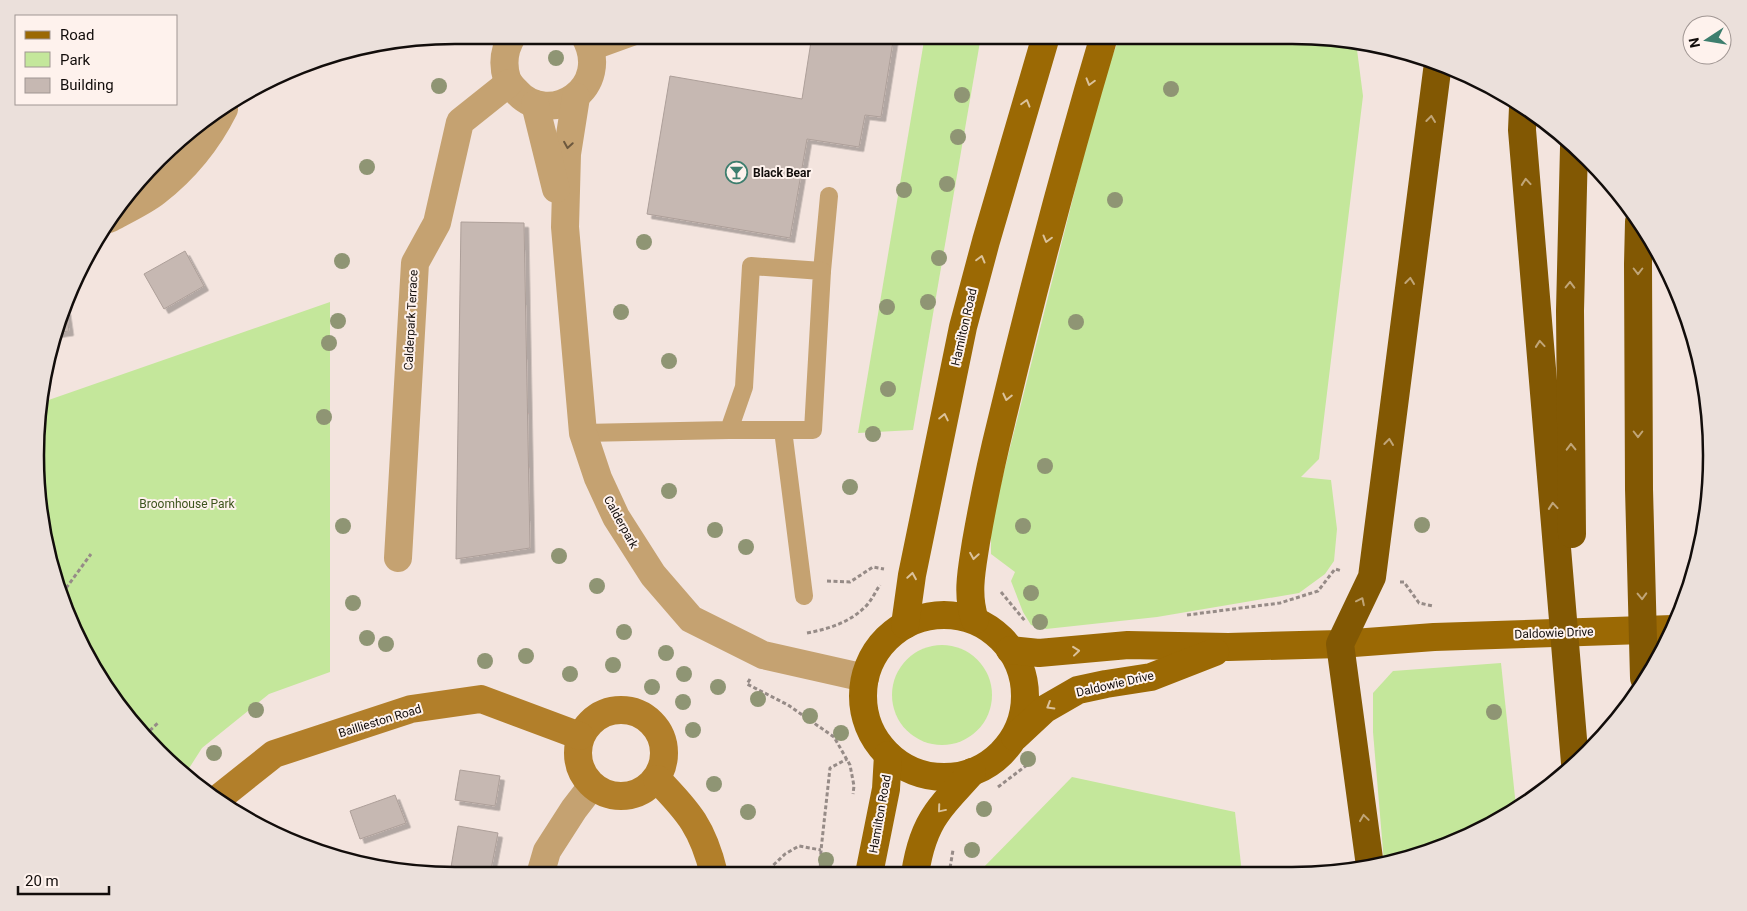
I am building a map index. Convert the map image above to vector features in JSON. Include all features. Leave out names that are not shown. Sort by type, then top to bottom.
[{"type":"highway","points":[[1369,860],[1340,644],[1372,577],[1437,71]]},
{"type":"highway","points":[[1523,115],[1522,130],[1574,755]]},
{"type":"highway","points":[[1574,156],[1570,311],[1572,562],[1580,750]]},
{"type":"highway","points":[[1639,235],[1639,489],[1644,668]]},
{"type":"main road","name":"Hamilton Road","points":[[905,625],[912,576],[963,327],[991,222],[1044,44]]},
{"type":"main road","points":[[975,620],[972,612],[970,586],[983,498],[1029,306],[1102,44]]},
{"type":"main road","points":[[930,616],[957,616],[975,620],[997,635],[1010,650],[1020,668],[1025,690],[1023,712],[1013,739],[1002,753],[988,764],[972,772],[950,777],[925,775],[902,765],[888,755],[878,744],[871,731],[864,709],[865,678],[870,662],[884,641],[905,625],[930,616]]},
{"type":"main road","name":"Daldowie Drive","points":[[1010,650],[1039,653],[1128,645],[1228,647],[1340,644],[1434,637],[1665,629]]},
{"type":"main road","name":"Daldowie Drive","points":[[1013,739],[1045,709],[1078,690],[1151,677],[1228,647]]},
{"type":"main road","name":"Hamilton Road","points":[[871,867],[886,789],[888,755]]},
{"type":"main road","points":[[916,867],[927,831],[936,814],[972,772]]},
{"type":"street","points":[[506,44],[504,68],[509,83],[521,97],[535,104],[558,105],[576,97],[586,86],[591,76],[593,60],[588,44]]},
{"type":"street","name":"Calderpark Terrace","points":[[398,558],[415,263],[437,223],[460,122],[509,83]]},
{"type":"street","name":"Calderpark","points":[[576,97],[567,154],[566,227],[584,434],[598,478],[616,518],[653,575],[691,619],[762,655],[865,678]]},
{"type":"street","name":"Calderpark","points":[[535,104],[566,227]]},
{"type":"street","points":[[126,210],[155,193],[196,154],[220,118]]},
{"type":"street","name":"Baillieston Road","points":[[223,795],[274,754],[411,709],[482,699],[580,736]]},
{"type":"street","points":[[613,710],[635,712],[651,722],[661,735],[665,757],[657,779],[637,795],[615,798],[591,787],[577,763],[576,750],[580,736],[598,716],[613,710]]},
{"type":"street","points":[[657,779],[685,808],[700,831],[712,867]]},
{"type":"street","points":[[542,867],[547,851],[574,809],[591,787]]},
{"type":"lane","points":[[584,434],[813,430],[822,271],[829,196]]},
{"type":"lane","points":[[729,430],[744,387],[751,266],[822,271]]},
{"type":"lane","points":[[783,430],[803,589]]},
{"type":"path","points":[[66,589],[91,554]]},
{"type":"path","points":[[803,589],[850,582],[873,567],[886,569],[884,575]]},
{"type":"path","points":[[1183,615],[1280,603],[1318,591],[1335,569],[1404,582],[1419,603],[1437,606]]},
{"type":"path","points":[[798,635],[824,630],[846,622],[865,607],[883,581]]},
{"type":"path","points":[[998,589],[1023,620],[1032,623]]},
{"type":"path","points":[[762,655],[748,684],[788,705],[834,737],[850,765],[854,786],[852,802]]},
{"type":"path","points":[[149,731],[158,723]]},
{"type":"path","points":[[820,867],[830,768],[847,758]]},
{"type":"path","points":[[992,793],[1031,760]]},
{"type":"path","points":[[771,867],[785,854],[799,846],[821,850]]},
{"type":"path","points":[[950,867],[953,848]]},
{"type":"green space","points":[[923,44],[980,44],[913,430],[858,433]]},
{"type":"green space","points":[[1117,44],[1291,44],[1357,49],[1363,96],[1319,459],[1301,477],[1331,480],[1337,529],[1334,561],[1325,574],[1299,593],[1157,617],[1046,629],[1031,625],[1023,612],[1011,581],[1015,572],[991,554],[991,523],[1102,83]]},
{"type":"green space","name":"Broomhouse Park","points":[[330,302],[330,672],[269,694],[202,748],[189,769],[164,747],[129,706],[99,661],[75,613],[58,562],[47,509],[44,456],[47,400]]},
{"type":"green space","points":[[942,645],[961,649],[977,660],[988,676],[992,695],[988,714],[977,730],[961,741],[942,745],[923,741],[907,730],[896,714],[892,695],[896,676],[907,660],[923,649]]},
{"type":"green space","points":[[1501,663],[1515,801],[1474,825],[1449,836],[1384,856],[1373,732],[1373,693],[1393,671]]},
{"type":"green space","points":[[1072,777],[1235,812],[1241,867],[984,867]]},
{"type":"building","points":[[811,44],[893,44],[881,117],[865,115],[859,147],[807,139],[790,238],[647,214],[670,76],[802,99]]},
{"type":"building","points":[[461,222],[524,223],[530,548],[456,559]]},
{"type":"building","points":[[185,251],[204,286],[164,309],[144,274]]},
{"type":"building","points":[[67,319],[69,331],[63,332]]},
{"type":"building","points":[[460,770],[500,776],[495,806],[455,800]]},
{"type":"building","points":[[395,795],[406,823],[360,839],[350,811]]},
{"type":"building","points":[[458,826],[498,833],[492,867],[451,867]]},
{"type":"place","name":"Black Bear","points":[[737,173]]}]
